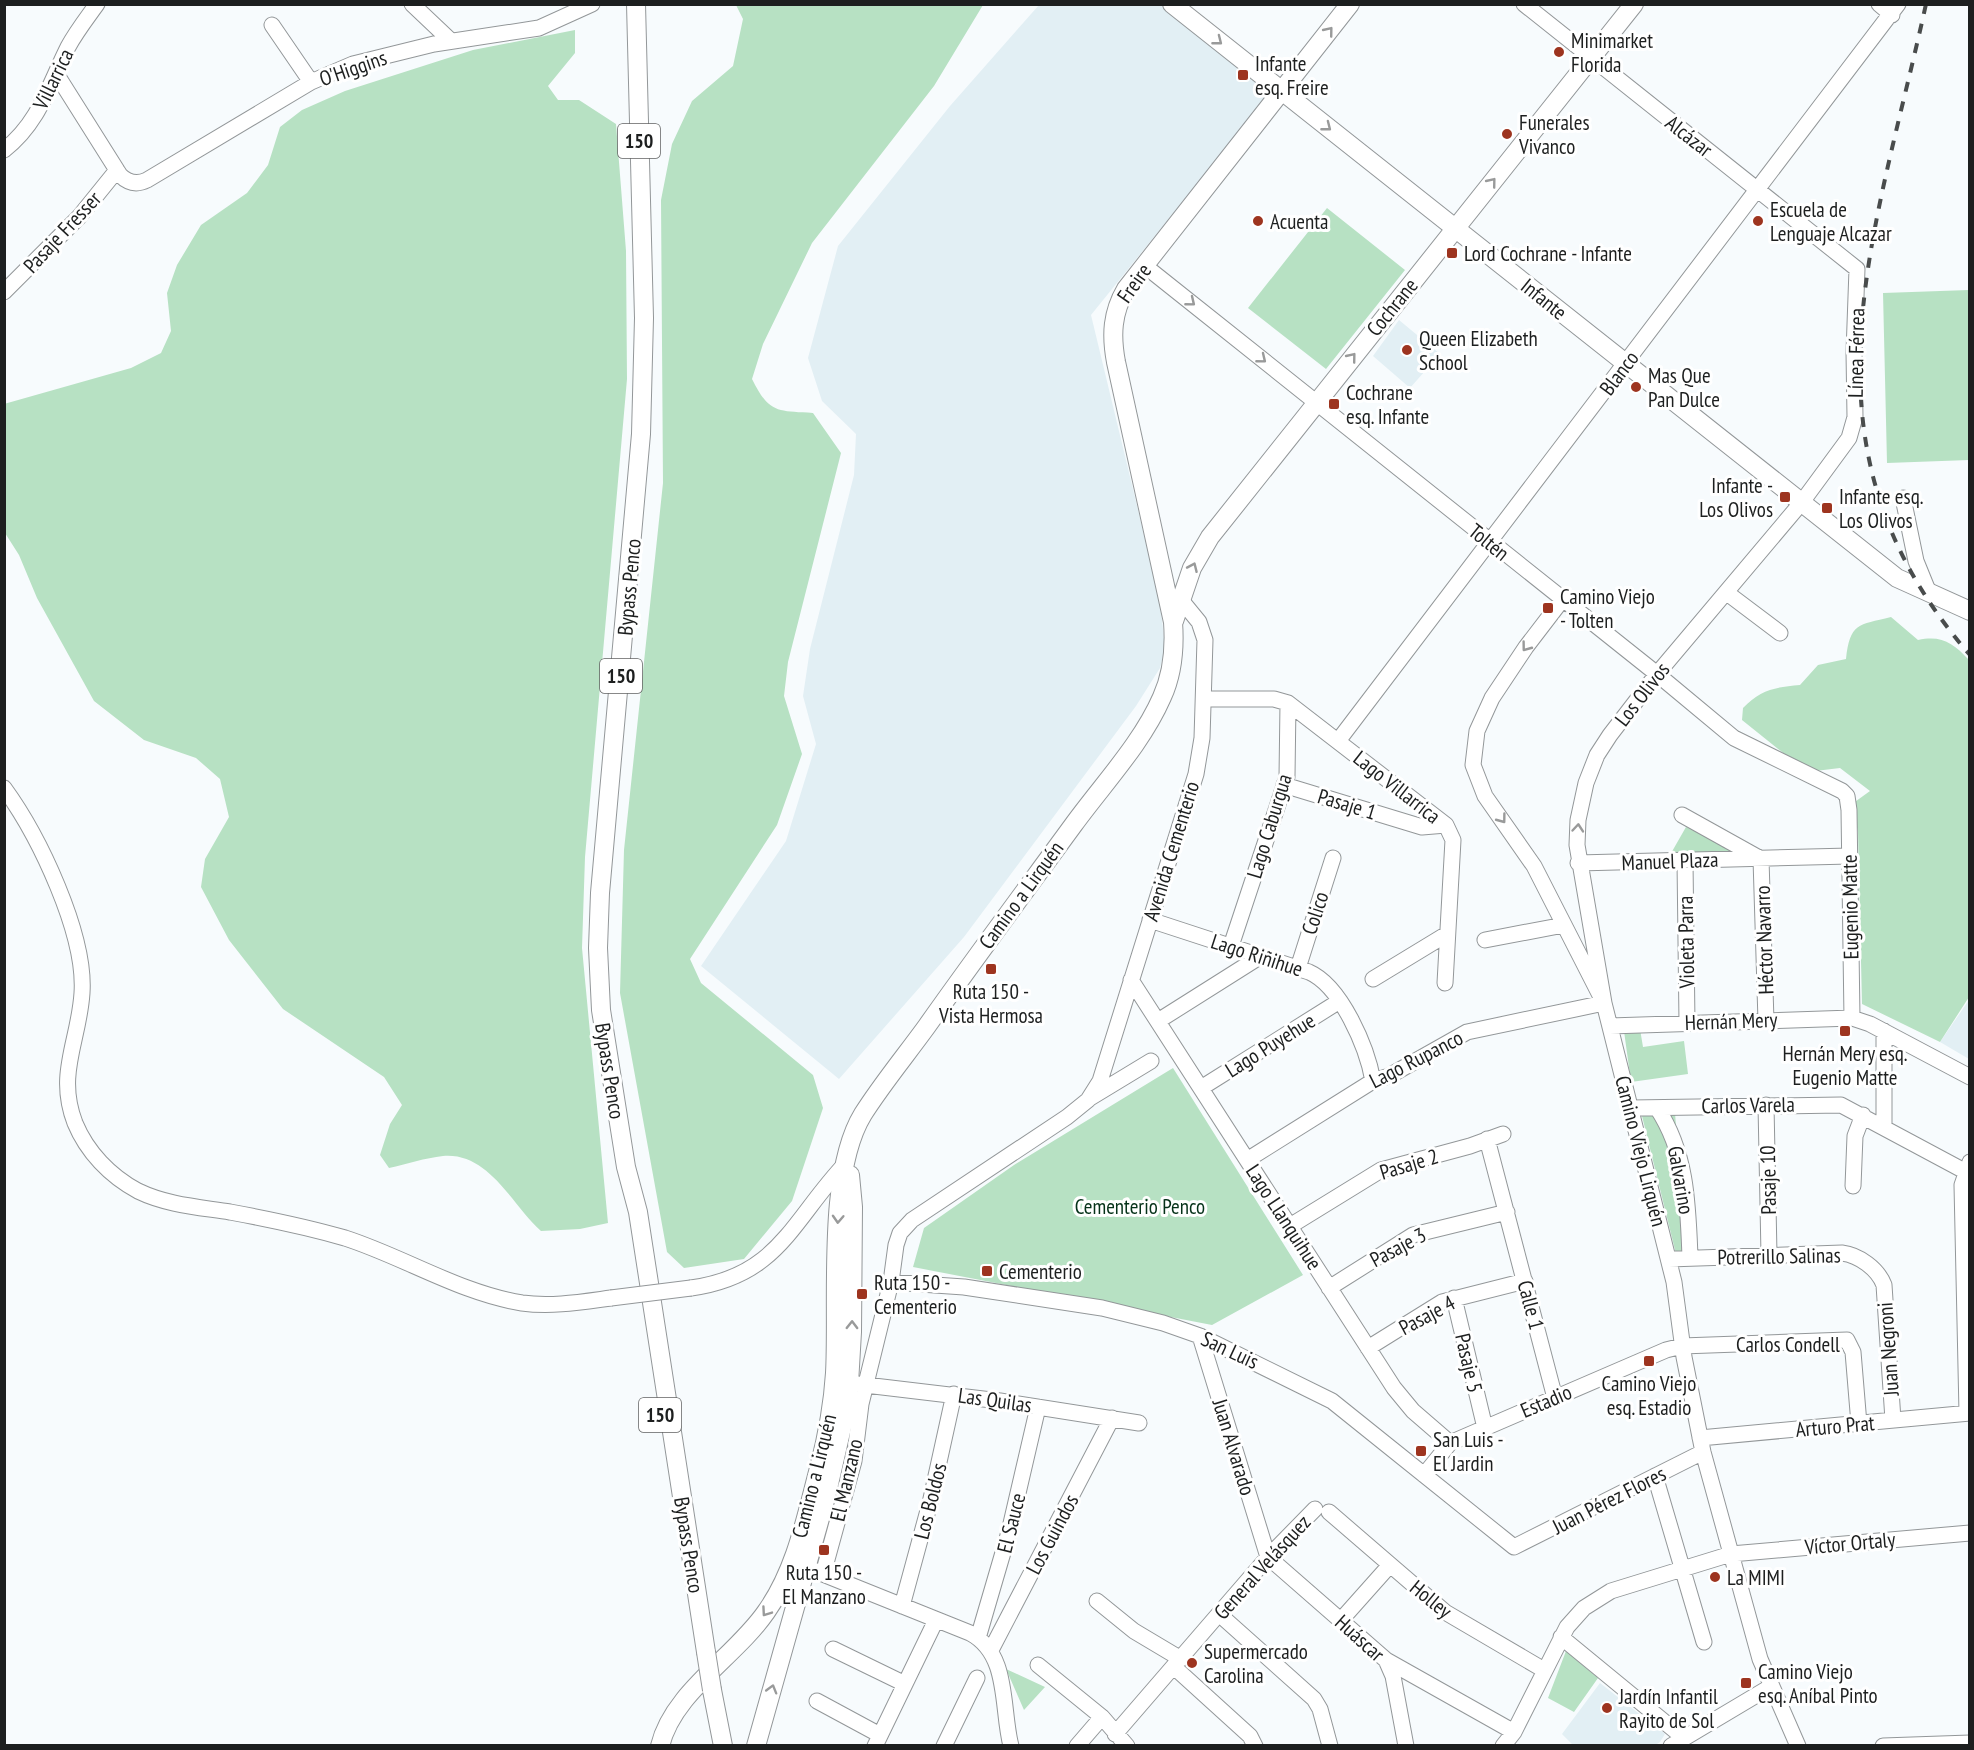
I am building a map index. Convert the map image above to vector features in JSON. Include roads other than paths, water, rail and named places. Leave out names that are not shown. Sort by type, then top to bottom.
[{"type":"main road","name":"Bypass Penco","points":[[636,4],[644,318],[642,424],[598,948],[602,1019],[626,1167],[627,1205],[708,1693],[712,1746]]},
{"type":"main road","name":"Infante","points":[[1172,4],[1897,578],[1970,611]]},
{"type":"main road","name":"Freire","points":[[1173,622],[1112,337],[1114,315],[1121,297],[1350,4]]},
{"type":"main road","name":"Cochrane","points":[[1173,622],[1192,568],[1210,537],[1315,402],[1634,4]]},
{"type":"main road","name":"Camino a Lirquén","points":[[660,1746],[669,1721],[680,1704],[733,1652],[765,1613],[783,1586],[794,1555],[820,1465],[832,1403],[838,1219],[854,1131],[868,1107],[1147,724],[1169,679],[1174,651],[1173,622]]},
{"type":"main road","name":"Camino a Lirquén","points":[[756,1746],[815,1571],[840,1442],[858,1384],[853,1207],[847,1161]]},
{"type":"main road","name":"Bypass Penco","points":[[708,1693],[723,1746]]},
{"type":"street","name":"Villarrica","points":[[4,150],[32,122],[57,75],[70,44],[97,4]]},
{"type":"street","points":[[412,4],[451,41]]},
{"type":"street","name":"O'Higgins","points":[[117,170],[133,183],[147,180],[310,82],[353,64],[451,41],[539,28],[592,4]]},
{"type":"street","name":"Alcázar","points":[[1524,4],[1856,267]]},
{"type":"street","points":[[1879,4],[1895,10]]},
{"type":"street","name":"Blanco","points":[[1338,741],[1895,10]]},
{"type":"street","points":[[272,25],[310,82]]},
{"type":"street","points":[[57,75],[117,170]]},
{"type":"street","name":"Pasaje Fresser","points":[[4,292],[79,217],[117,170]]},
{"type":"street","name":"Toltén","points":[[1145,266],[1734,738],[1835,786],[1846,796]]},
{"type":"street","name":"Línea Férrea","points":[[1849,438],[1855,417],[1854,352],[1858,284],[1856,267]]},
{"type":"street","name":"Los Olivos","points":[[1604,1003],[1578,864],[1578,820],[1593,763],[1617,725],[1657,674],[1803,502],[1849,438]]},
{"type":"street","points":[[1903,498],[1924,591]]},
{"type":"street","points":[[1727,593],[1780,633]]},
{"type":"street","name":"Avenida Cementerio","points":[[1088,1100],[1100,1081],[1196,774],[1201,749],[1206,650],[1200,622],[1181,600]]},
{"type":"street","name":"Camino Viejo Lirquén","points":[[1562,600],[1526,647],[1492,698],[1477,731],[1472,756],[1475,774],[1485,796],[1534,866],[1604,1003],[1669,1259],[1679,1308],[1682,1346],[1702,1445],[1755,1644],[1770,1687],[1798,1746]]},
{"type":"street","points":[[1204,699],[1274,699],[1288,702]]},
{"type":"street","name":"Lago Villarrica","points":[[1288,702],[1446,825],[1453,840],[1445,983]]},
{"type":"street","name":"Lago Caburgua","points":[[1231,946],[1284,785],[1288,764],[1288,702]]},
{"type":"street","name":"Pasaje 1","points":[[1284,785],[1422,826],[1446,825]]},
{"type":"street","points":[[4,788],[25,819],[45,859],[75,944],[82,989],[68,1064],[69,1100],[81,1135],[109,1170],[128,1185],[151,1197],[186,1206],[289,1223],[344,1238],[505,1299],[556,1305],[691,1288],[729,1280],[750,1270],[772,1254],[847,1161]]},
{"type":"street","name":"Eugenio Matte","points":[[1846,796],[1850,856],[1852,1018]]},
{"type":"street","name":"Manuel Plaza","points":[[1682,815],[1761,859]]},
{"type":"street","name":"Manuel Plaza","points":[[1578,864],[1850,856]]},
{"type":"street","name":"Colico","points":[[1298,968],[1333,858]]},
{"type":"street","name":"Héctor Navarro","points":[[1761,859],[1766,1020]]},
{"type":"street","name":"Violeta Parra","points":[[1685,861],[1687,1023]]},
{"type":"street","name":"Lago Riñihue","points":[[1150,920],[1298,968],[1323,979],[1363,1043],[1373,1080]]},
{"type":"street","points":[[1485,940],[1566,930],[1578,935],[1589,927]]},
{"type":"street","points":[[1373,979],[1448,934]]},
{"type":"street","points":[[1158,1021],[1261,956]]},
{"type":"street","name":"Lago Llanquihue","points":[[1131,980],[1406,1404],[1450,1443]]},
{"type":"street","name":"Lago Puyehue","points":[[1201,1088],[1338,1002]]},
{"type":"street","name":"Lago Rupanco","points":[[1247,1160],[1373,1080],[1389,1076],[1442,1044],[1467,1032],[1604,1003]]},
{"type":"street","points":[[1852,1018],[1884,1031],[1970,1077]]},
{"type":"street","name":"Hernán Mery","points":[[1610,1026],[1852,1018]]},
{"type":"street","points":[[1884,1031],[1884,1126]]},
{"type":"street","name":"Avenida Cementerio","points":[[858,1384],[891,1282],[898,1239],[907,1223],[1022,1149],[1088,1100],[1151,1061]]},
{"type":"street","name":"Carlos Varela","points":[[1631,1108],[1836,1104],[1863,1115],[1968,1169]]},
{"type":"street","name":"Pasaje 10","points":[[1766,1106],[1769,1255]]},
{"type":"street","name":"Galvarino","points":[[1657,1108],[1673,1136],[1685,1180],[1690,1257]]},
{"type":"street","points":[[1852,1186],[1856,1136],[1863,1115]]},
{"type":"street","name":"Pasaje 2","points":[[1290,1226],[1381,1170],[1503,1134]]},
{"type":"street","points":[[1487,1139],[1507,1212]]},
{"type":"street","points":[[1968,1169],[1962,1246],[1968,1413]]},
{"type":"street","name":"Calle 1","points":[[1507,1212],[1555,1398]]},
{"type":"street","name":"Pasaje 3","points":[[1329,1287],[1413,1235],[1507,1212]]},
{"type":"street","name":"Potrerillo Salinas","points":[[1669,1259],[1851,1254],[1881,1278]]},
{"type":"street","name":"Juan Negroni","points":[[1881,1278],[1884,1285],[1893,1420]]},
{"type":"street","name":"Pasaje 4","points":[[1368,1348],[1432,1308],[1454,1298],[1525,1281]]},
{"type":"street","name":"San Luis","points":[[891,1282],[964,1287],[1102,1308],[1163,1323],[1200,1336],[1332,1401],[1514,1546]]},
{"type":"street","name":"Pasaje 5","points":[[1454,1298],[1485,1428]]},
{"type":"street","name":"Juan Alvarado","points":[[1200,1336],[1268,1557]]},
{"type":"street","name":"Carlos Condell","points":[[1682,1346],[1847,1340],[1853,1352],[1859,1424]]},
{"type":"street","name":"Estadio","points":[[1424,1475],[1450,1443],[1682,1346]]},
{"type":"street","name":"Las Quilas","points":[[858,1384],[954,1394],[1139,1423]]},
{"type":"street","name":"Los Boldos","points":[[902,1606],[930,1503],[954,1394]]},
{"type":"street","name":"El Sauce","points":[[978,1638],[1009,1533],[1038,1407]]},
{"type":"street","name":"Arturo Prat","points":[[1702,1445],[1859,1424],[1968,1413]]},
{"type":"street","name":"Los Guindos","points":[[991,1650],[1112,1419]]},
{"type":"street","name":"Juan Pérez Flores","points":[[1514,1546],[1655,1476],[1702,1445]]},
{"type":"street","points":[[1655,1476],[1704,1642]]},
{"type":"street","name":"General Velásquez","points":[[1115,1734],[1268,1557],[1322,1511]]},
{"type":"street","name":"Holley","points":[[1322,1511],[1459,1622],[1544,1670]]},
{"type":"street","name":"Víctor Ortaly","points":[[1510,1741],[1562,1637],[1575,1617],[1602,1596],[1731,1554],[1970,1533]]},
{"type":"street","name":"Huáscar","points":[[1268,1557],[1386,1660],[1393,1676],[1406,1746]]},
{"type":"street","points":[[1341,1620],[1390,1565]]},
{"type":"street","points":[[815,1571],[978,1638],[991,1650],[999,1672],[1011,1746]]},
{"type":"street","points":[[1097,1601],[1177,1663],[1250,1736],[1255,1746]]},
{"type":"street","points":[[1219,1614],[1314,1699],[1320,1709],[1330,1746]]},
{"type":"street","points":[[817,1701],[878,1740],[936,1620]]},
{"type":"street","points":[[1562,1637],[1687,1740],[1770,1687]]},
{"type":"street","points":[[833,1649],[905,1684]]},
{"type":"street","points":[[1386,1660],[1510,1741]]},
{"type":"street","points":[[1038,1665],[1102,1717],[1127,1746]]},
{"type":"street","points":[[944,1746],[976,1678]]},
{"type":"street","points":[[1077,1746],[1102,1717]]},
{"type":"street","points":[[1882,1746],[1970,1743]]},
{"type":"railway","points":[[1926,4],[1885,177],[1869,260],[1861,341],[1863,420],[1879,499],[1914,577],[1970,655]]},
{"type":"place","name":"Minimarket Florida","points":[[1559,52]]},
{"type":"place","name":"Infante esq. Freire","points":[[1243,75]]},
{"type":"place","name":"Funerales Vivanco","points":[[1507,134]]},
{"type":"place","name":"Acuenta","points":[[1258,221]]},
{"type":"place","name":"Escuela de Lenguaje Alcazar","points":[[1758,221]]},
{"type":"place","name":"Lord Cochrane - Infante","points":[[1452,253]]},
{"type":"place","name":"Queen Elizabeth School","points":[[1407,350]]},
{"type":"place","name":"Mas Que Pan Dulce","points":[[1636,387]]},
{"type":"place","name":"Cochrane esq. Infante","points":[[1334,404]]},
{"type":"place","name":"Infante - Los Olivos","points":[[1785,497]]},
{"type":"place","name":"Infante esq. Los Olivos","points":[[1827,508]]},
{"type":"place","name":"Camino Viejo - Tolten","points":[[1548,608]]},
{"type":"place","name":"Ruta 150 - Vista Hermosa","points":[[991,969]]},
{"type":"place","name":"Hernán Mery esq. Eugenio Matte","points":[[1845,1031]]},
{"type":"place","name":"Cementerio","points":[[987,1271]]},
{"type":"place","name":"Ruta 150 - Cementerio","points":[[862,1294]]},
{"type":"place","name":"Camino Viejo esq. Estadio","points":[[1649,1361]]},
{"type":"place","name":"San Luis - El Jardin","points":[[1421,1451]]},
{"type":"place","name":"Ruta 150 - El Manzano","points":[[824,1550]]},
{"type":"place","name":"La MIMI","points":[[1715,1577]]},
{"type":"place","name":"Supermercado Carolina","points":[[1192,1663]]},
{"type":"place","name":"Camino Viejo esq. Aníbal Pinto","points":[[1746,1683]]},
{"type":"place","name":"Jardín Infantil Rayito de Sol","points":[[1607,1708]]},
{"type":"park label","name":"Cementerio Penco","points":[[1140,1206]]}]
